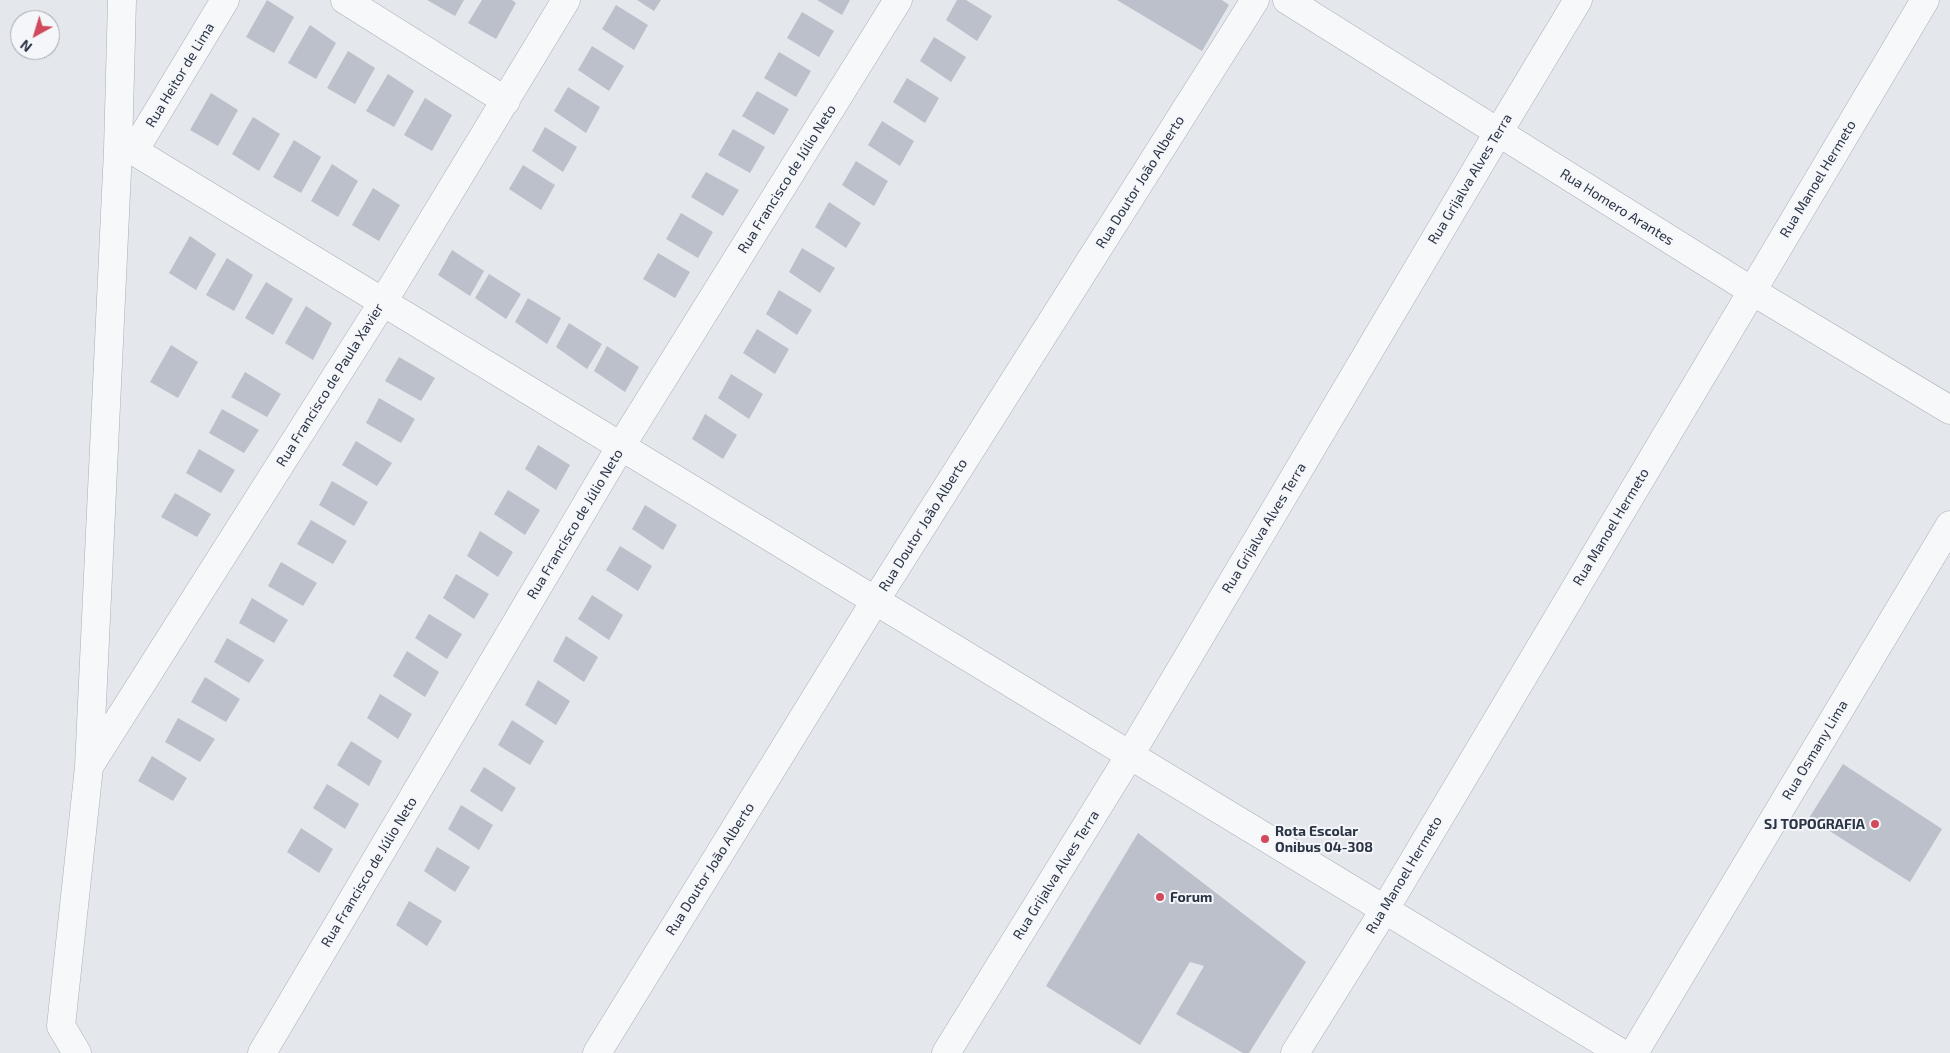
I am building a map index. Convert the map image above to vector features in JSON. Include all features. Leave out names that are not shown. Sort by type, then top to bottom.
[{"type":"street","points":[[77,1053],[61,1026],[89,767],[126,151],[122,0]]},
{"type":"street","name":"Rua Heitor de Lima","points":[[126,151],[225,0]]},
{"type":"street","points":[[345,0],[506,102]]},
{"type":"street","name":"Rua Francisco de Paula Xavier","points":[[89,767],[383,302],[506,102],[566,0]]},
{"type":"street","name":"Rua Francisco de Júlio Neto","points":[[262,1053],[621,446],[898,0]]},
{"type":"street","name":"Rua Doutor João Alberto","points":[[597,1053],[875,601],[1255,0]]},
{"type":"street","name":"Rua Homero Arantes","points":[[1287,0],[1752,291],[1950,410]]},
{"type":"street","name":"Rua Grijalva Alves Terra","points":[[946,1053],[1130,755],[1578,0]]},
{"type":"street","name":"Rua Manoel Hermeto","points":[[1295,1053],[1385,909],[1925,0]]},
{"type":"street","points":[[126,151],[383,302],[1130,755],[1265,839],[1385,909],[1621,1053]]},
{"type":"street","name":"Rua Osmany Lima","points":[[1634,1053],[1950,525]]},
{"type":"building","points":[[267,0],[294,17],[274,53],[246,37]]},
{"type":"building","points":[[427,0],[464,0],[455,16]]},
{"type":"building","points":[[482,0],[512,0],[516,3],[496,39],[468,23]]},
{"type":"building","points":[[637,0],[661,0],[654,11]]},
{"type":"building","points":[[817,0],[850,0],[842,15]]},
{"type":"building","points":[[957,0],[966,0],[992,16],[977,41],[946,20]]},
{"type":"building","points":[[1117,0],[1222,0],[1229,5],[1202,51]]},
{"type":"building","points":[[616,5],[648,25],[634,50],[602,29]]},
{"type":"building","points":[[802,12],[834,31],[819,57],[787,38]]},
{"type":"building","points":[[310,25],[336,43],[316,79],[288,63]]},
{"type":"building","points":[[934,37],[966,57],[951,82],[920,61]]},
{"type":"building","points":[[592,46],[624,66],[609,91],[578,70]]},
{"type":"building","points":[[348,51],[375,68],[355,104],[327,88]]},
{"type":"building","points":[[779,52],[811,71],[796,97],[764,78]]},
{"type":"building","points":[[388,74],[414,91],[394,127],[366,111]]},
{"type":"building","points":[[907,78],[939,98],[925,123],[893,102]]},
{"type":"building","points":[[568,87],[600,107],[586,133],[554,111]]},
{"type":"building","points":[[757,91],[789,109],[774,135],[742,116]]},
{"type":"building","points":[[211,93],[238,110],[218,146],[190,130]]},
{"type":"building","points":[[425,98],[452,115],[432,151],[404,135]]},
{"type":"building","points":[[253,117],[280,134],[259,171],[232,154]]},
{"type":"building","points":[[882,121],[914,141],[900,166],[868,145]]},
{"type":"building","points":[[545,127],[577,147],[563,172],[532,151]]},
{"type":"building","points":[[733,129],[765,147],[750,173],[718,155]]},
{"type":"building","points":[[294,140],[321,157],[301,193],[273,177]]},
{"type":"building","points":[[856,161],[888,181],[874,206],[842,185]]},
{"type":"building","points":[[332,164],[358,181],[338,217],[311,201]]},
{"type":"building","points":[[523,165],[555,185],[541,210],[509,189]]},
{"type":"building","points":[[706,172],[739,190],[723,216],[691,197]]},
{"type":"building","points":[[373,188],[400,205],[379,241],[352,225]]},
{"type":"building","points":[[829,202],[861,223],[846,248],[815,227]]},
{"type":"building","points":[[681,213],[713,232],[698,258],[666,239]]},
{"type":"building","points":[[190,236],[216,254],[196,290],[169,273]]},
{"type":"building","points":[[802,248],[835,268],[820,293],[789,272]]},
{"type":"building","points":[[452,250],[484,271],[470,296],[438,275]]},
{"type":"building","points":[[658,253],[690,272],[675,298],[643,279]]},
{"type":"building","points":[[227,258],[253,275],[234,311],[206,295]]},
{"type":"building","points":[[489,274],[521,294],[506,319],[475,298]]},
{"type":"building","points":[[266,282],[293,299],[273,335],[245,318]]},
{"type":"building","points":[[779,290],[812,310],[797,335],[766,314]]},
{"type":"building","points":[[528,298],[561,318],[547,344],[515,322]]},
{"type":"building","points":[[306,306],[332,323],[313,360],[285,343]]},
{"type":"building","points":[[569,323],[602,344],[587,369],[556,347]]},
{"type":"building","points":[[757,329],[789,349],[775,374],[743,353]]},
{"type":"building","points":[[171,345],[198,362],[178,398],[150,382]]},
{"type":"building","points":[[607,346],[639,367],[625,392],[594,371]]},
{"type":"building","points":[[399,357],[435,378],[421,401],[385,381]]},
{"type":"building","points":[[245,372],[281,394],[267,417],[231,397]]},
{"type":"building","points":[[731,374],[763,394],[749,419],[718,398]]},
{"type":"building","points":[[379,398],[415,419],[401,443],[366,423]]},
{"type":"building","points":[[222,409],[259,430],[244,453],[209,433]]},
{"type":"building","points":[[705,414],[737,435],[723,459],[692,439]]},
{"type":"building","points":[[356,441],[392,463],[377,486],[342,465]]},
{"type":"building","points":[[538,445],[570,465],[556,490],[525,469]]},
{"type":"building","points":[[199,449],[235,470],[221,493],[186,473]]},
{"type":"building","points":[[332,481],[368,502],[354,526],[319,505]]},
{"type":"building","points":[[508,490],[540,510],[525,535],[494,514]]},
{"type":"building","points":[[175,493],[211,514],[197,537],[161,517]]},
{"type":"building","points":[[645,505],[677,525],[663,550],[632,529]]},
{"type":"building","points":[[311,520],[347,541],[333,564],[297,544]]},
{"type":"building","points":[[480,531],[513,552],[498,577],[467,556]]},
{"type":"building","points":[[620,546],[652,566],[638,591],[606,570]]},
{"type":"building","points":[[281,562],[317,583],[303,606],[268,586]]},
{"type":"building","points":[[456,574],[489,594],[474,619],[443,598]]},
{"type":"building","points":[[592,595],[623,615],[609,640],[578,619]]},
{"type":"building","points":[[252,598],[288,620],[274,643],[239,623]]},
{"type":"building","points":[[429,614],[462,634],[447,659],[415,638]]},
{"type":"building","points":[[566,636],[598,657],[584,682],[553,661]]},
{"type":"building","points":[[227,638],[264,660],[249,683],[214,662]]},
{"type":"building","points":[[407,651],[439,672],[425,697],[393,676]]},
{"type":"building","points":[[205,677],[240,699],[226,722],[191,702]]},
{"type":"building","points":[[538,680],[570,701],[556,725],[525,705]]},
{"type":"building","points":[[380,694],[412,714],[398,739],[367,718]]},
{"type":"building","points":[[178,718],[215,739],[200,762],[165,742]]},
{"type":"building","points":[[512,720],[544,741],[530,765],[498,745]]},
{"type":"building","points":[[351,741],[382,761],[369,786],[337,765]]},
{"type":"building","points":[[152,756],[187,778],[173,801],[138,781]]},
{"type":"building","name":"SJ TOPOGRAFIA","points":[[1843,764],[1942,829],[1910,882],[1809,818]]},
{"type":"building","points":[[484,767],[516,788],[502,812],[470,791]]},
{"type":"building","points":[[327,784],[359,804],[345,829],[313,808]]},
{"type":"building","points":[[461,805],[493,825],[479,850],[448,829]]},
{"type":"building","points":[[301,828],[333,849],[319,873],[287,852]]},
{"type":"building","name":"Forum","points":[[1138,833],[1306,962],[1249,1053],[1243,1053],[1176,1014],[1204,966],[1190,962],[1140,1045],[1046,986]]},
{"type":"building","points":[[437,847],[470,867],[455,892],[424,871]]},
{"type":"building","points":[[409,901],[442,921],[427,946],[396,925]]},
{"type":"place","name":"SJ TOPOGRAFIA","points":[[1875,824]]},
{"type":"place","name":"Rota Escolar Onibus 04-308","points":[[1265,839]]},
{"type":"place","name":"Forum","points":[[1160,897]]}]
